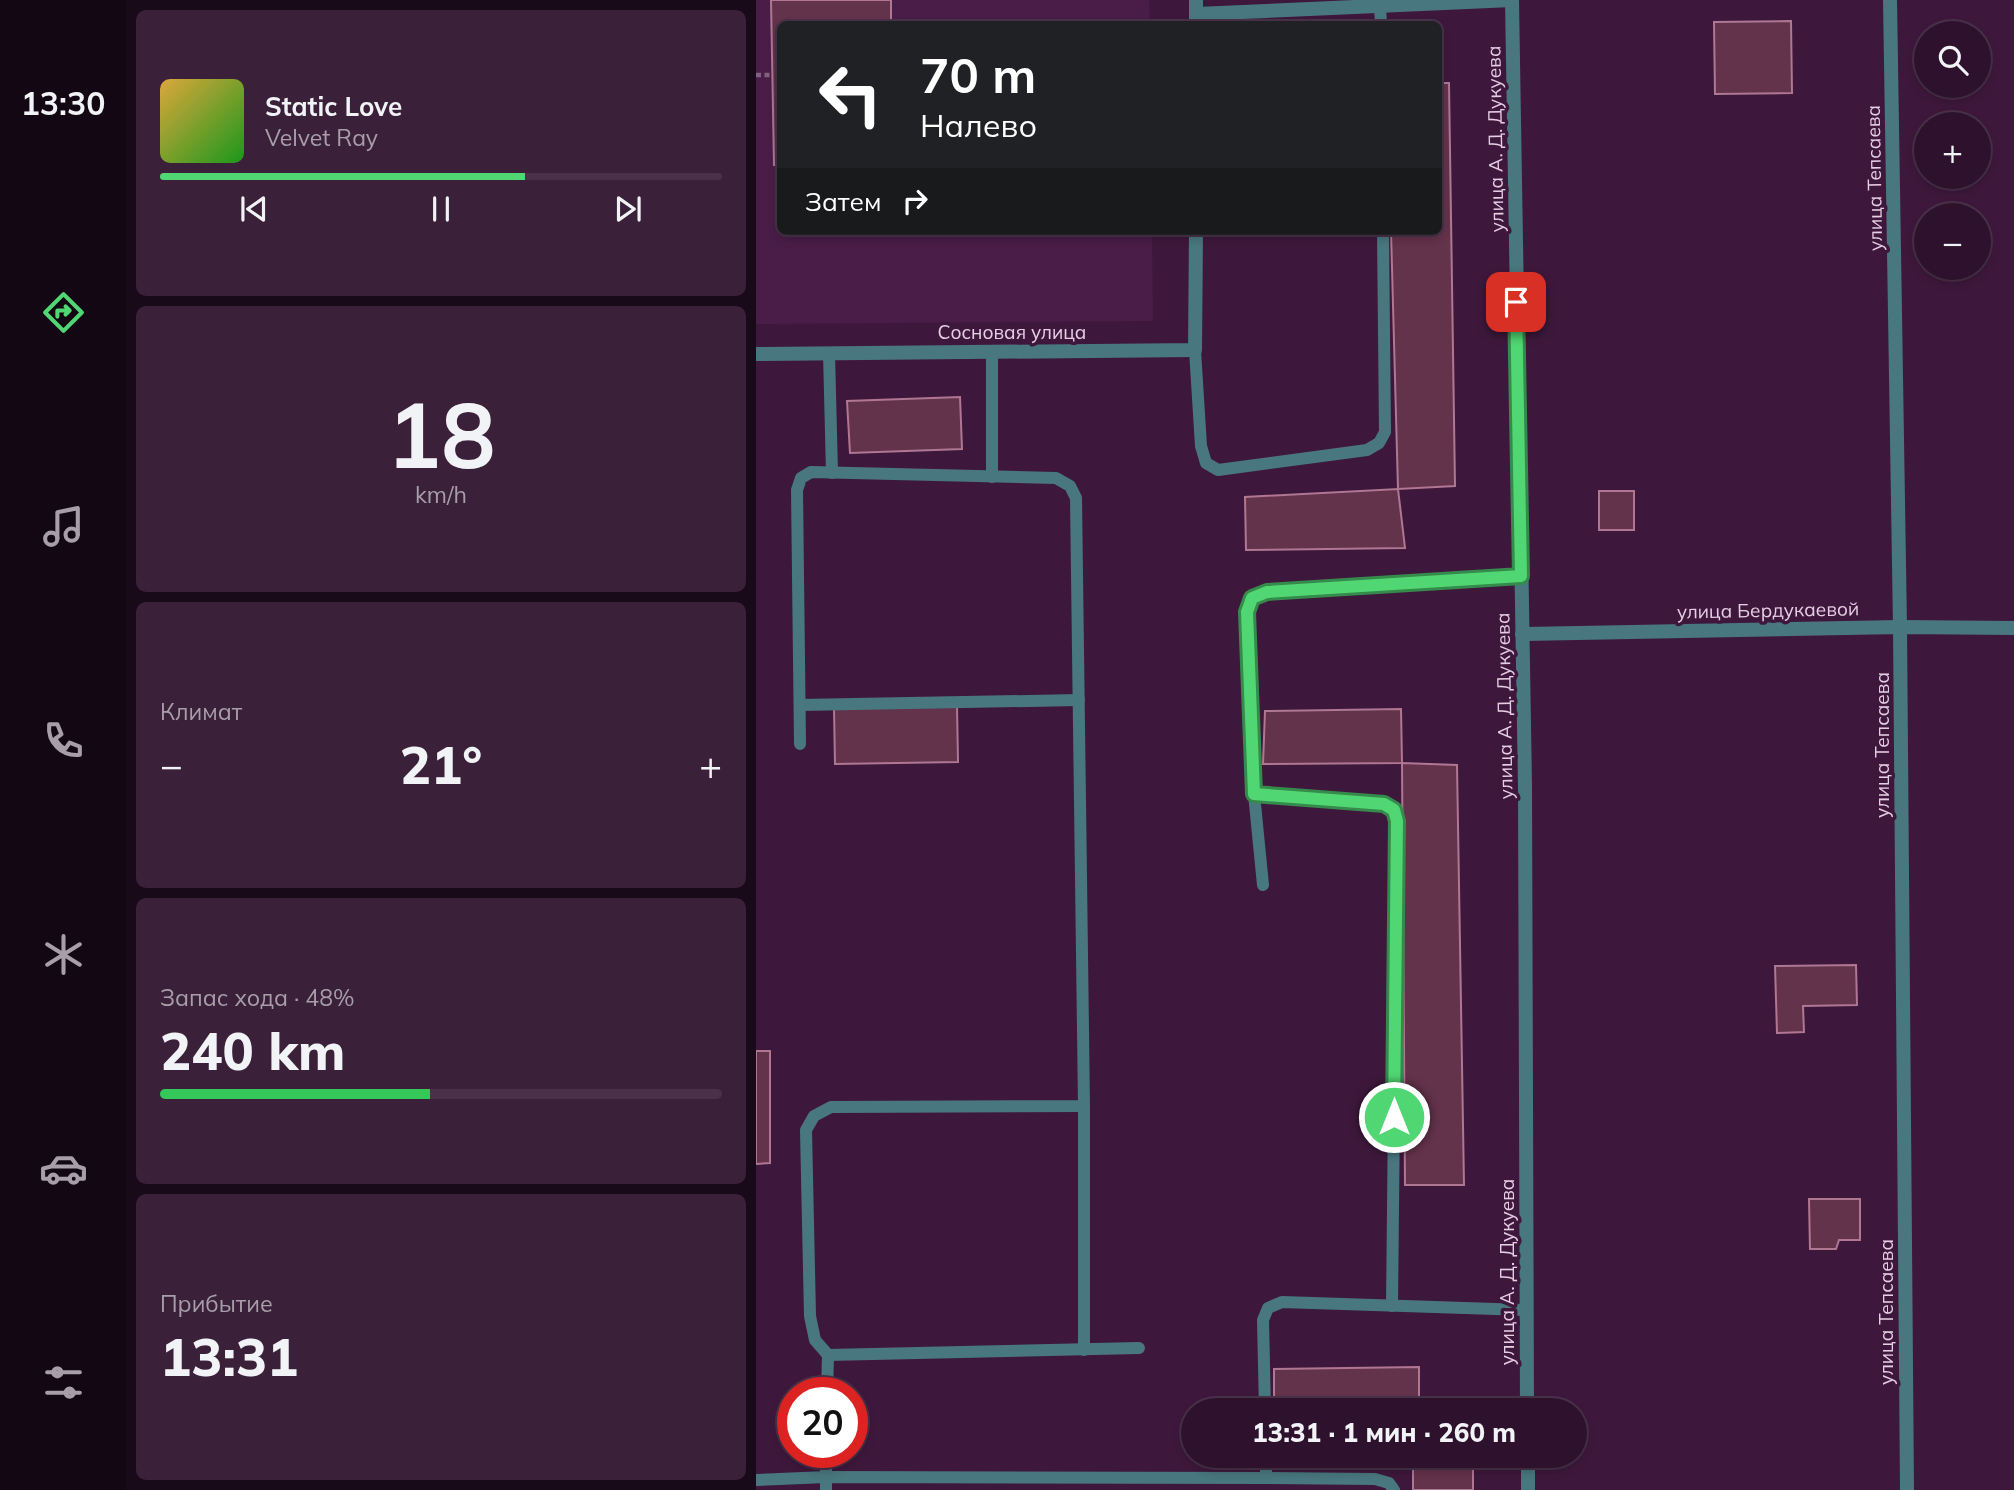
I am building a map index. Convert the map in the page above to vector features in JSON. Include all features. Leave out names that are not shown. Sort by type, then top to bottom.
[{"type":"street","points":[[1196,13],[1512,0]]},
{"type":"street","name":"улица А. Д. Дукуева","points":[[1512,0],[1525,786],[1527,1398]]},
{"type":"street","name":"улица Тепсаева","points":[[1891,0],[1900,628],[1907,1490]]},
{"type":"street","points":[[1195,350],[1196,235]]},
{"type":"street","name":"Сосновая улица","points":[[756,354],[1195,350]]},
{"type":"street","name":"улица Бердукаевой","points":[[1522,634],[2014,628]]},
{"type":"street","points":[[1528,1468],[1528,1490]]},
{"type":"lane","points":[[1380,7],[1381,21]]},
{"type":"lane","points":[[1195,350],[1201,446],[1206,463],[1218,470],[1367,450],[1379,443],[1385,432],[1383,235]]},
{"type":"lane","points":[[992,352],[992,477]]},
{"type":"lane","points":[[829,353],[832,473]]},
{"type":"lane","points":[[800,744],[797,490],[801,478],[811,472],[1056,478],[1070,486],[1076,498],[1084,1106],[1084,1350]]},
{"type":"lane","points":[[1263,885],[1254,794],[1247,612],[1252,598],[1267,592],[1521,576]]},
{"type":"lane","points":[[800,705],[1079,700]]},
{"type":"lane","points":[[1254,794],[1384,804],[1394,810],[1397,821],[1392,1306]]},
{"type":"lane","points":[[827,1377],[828,1355],[816,1340],[810,1316],[806,1130],[814,1116],[831,1107],[1084,1106]]},
{"type":"lane","points":[[1265,1398],[1263,1320],[1268,1308],[1282,1302],[1525,1310]]},
{"type":"lane","points":[[828,1355],[1139,1348]]},
{"type":"lane","points":[[1266,1468],[1266,1478]]},
{"type":"lane","points":[[756,1480],[826,1484],[1068,1484],[1266,1478],[1375,1479],[1389,1483],[1394,1490]]},
{"type":"path","points":[[756,75],[772,75]]},
{"type":"shaded area","points":[[756,0],[1149,0],[1150,21],[777,21],[777,235],[1152,235],[1153,321],[756,324]]},
{"type":"building","points":[[771,0],[891,0],[891,21],[777,21],[777,165],[774,165]]},
{"type":"building","points":[[1791,21],[1792,93],[1715,94],[1714,22]]},
{"type":"building","points":[[1442,83],[1449,83],[1455,486],[1398,489],[1391,235],[1442,235]]},
{"type":"building","points":[[960,397],[962,449],[850,453],[847,401]]},
{"type":"building","points":[[1398,489],[1405,548],[1246,550],[1245,497]]},
{"type":"building","points":[[1599,491],[1634,491],[1634,530],[1599,530]]},
{"type":"building","points":[[957,706],[958,762],[835,764],[834,708]]},
{"type":"building","points":[[1401,709],[1402,763],[1263,764],[1265,711]]},
{"type":"building","points":[[1402,763],[1457,765],[1464,1185],[1405,1185]]},
{"type":"building","points":[[1856,965],[1857,1005],[1803,1006],[1804,1032],[1777,1033],[1775,966]]},
{"type":"building","points":[[756,1051],[770,1051],[770,1163],[756,1164]]},
{"type":"building","points":[[1809,1199],[1860,1199],[1860,1240],[1839,1240],[1836,1249],[1810,1249]]},
{"type":"building","points":[[1419,1367],[1419,1398],[1274,1398],[1274,1369]]},
{"type":"building","points":[[1413,1468],[1473,1468],[1473,1490],[1413,1490]]},
{"type":"route","points":[[1394,1117],[1397,821],[1394,810],[1384,804],[1254,794],[1247,612],[1252,598],[1267,592],[1521,576],[1516,302]]}]
